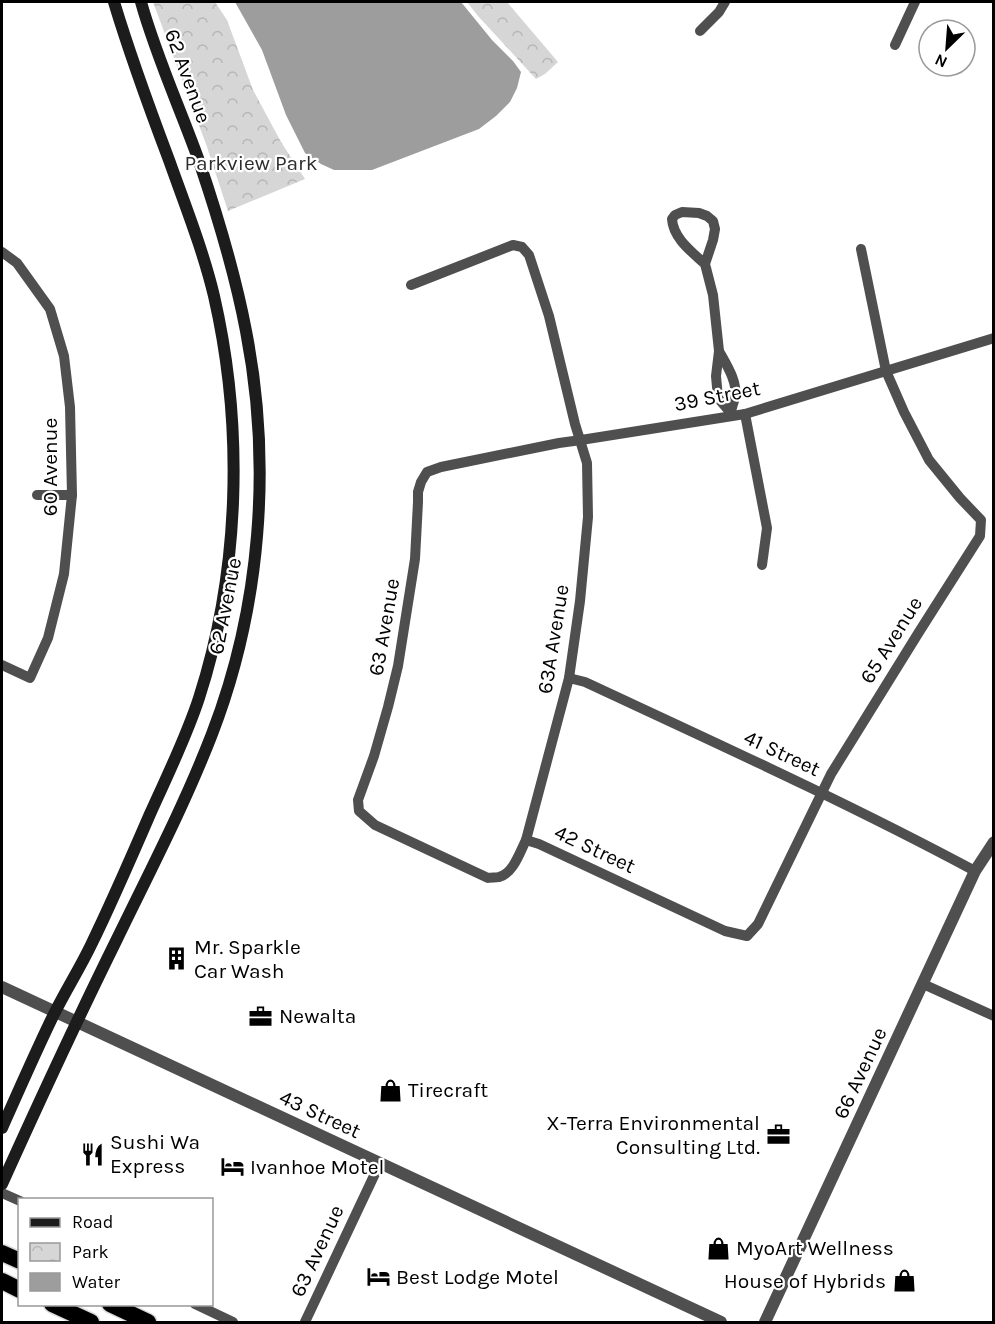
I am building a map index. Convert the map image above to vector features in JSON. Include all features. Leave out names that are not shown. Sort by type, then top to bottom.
[{"type":"highway","points":[[2,1252],[18,1260]]},
{"type":"highway","points":[[2,1281],[18,1289]]},
{"type":"highway","points":[[54,1306],[91,1323]]},
{"type":"highway","points":[[112,1306],[148,1323]]},
{"type":"main road","name":"62 Avenue","points":[[2,1128],[55,1012],[90,948],[124,875],[176,756],[198,699],[222,603],[232,516],[234,456],[231,410],[213,294],[199,245],[114,2]]},
{"type":"main road","name":"62 Avenue","points":[[2,1184],[76,1022],[200,764],[230,683],[253,575],[259,502],[259,445],[251,356],[230,258],[199,162],[141,2]]},
{"type":"street","points":[[700,31],[719,12],[725,2]]},
{"type":"street","points":[[895,45],[915,2]]},
{"type":"street","points":[[705,264],[686,246],[672,228],[672,219],[675,214],[699,213],[713,221],[715,229],[705,264],[713,295],[719,351],[716,376],[718,398],[730,414]]},
{"type":"street","name":"63A Avenue","points":[[411,285],[513,245],[522,248],[529,255],[549,316],[575,424],[587,463],[588,518],[580,601],[569,678],[526,840]]},
{"type":"street","name":"65 Avenue","points":[[747,936],[758,924],[821,792],[980,536],[981,520],[929,460],[886,371],[861,249]]},
{"type":"street","name":"60 Avenue","points":[[2,252],[17,263],[50,309],[64,356],[70,407],[72,495],[64,574],[48,639],[30,678],[2,665]]},
{"type":"street","name":"39 Street","points":[[441,467],[559,443],[730,414],[745,414],[993,338]]},
{"type":"street","points":[[719,351],[732,375],[736,396],[730,414]]},
{"type":"street","points":[[745,414],[767,528],[762,564]]},
{"type":"street","name":"63 Avenue","points":[[358,800],[374,756],[398,666],[415,559],[418,492],[427,472],[441,467]]},
{"type":"street","points":[[36,495],[72,495]]},
{"type":"street","name":"41 Street","points":[[569,678],[585,682],[821,792],[975,871]]},
{"type":"street","name":"42 Street","points":[[358,800],[359,811],[375,825],[488,878],[500,877],[508,872],[526,840],[725,931],[747,936]]},
{"type":"street","name":"66 Avenue","points":[[765,1323],[975,871],[993,842]]},
{"type":"street","points":[[923,984],[993,1016]]},
{"type":"street","name":"43 Street","points":[[2,987],[721,1323]]},
{"type":"street","name":"63 Avenue","points":[[305,1323],[380,1163]]},
{"type":"street","points":[[2,1193],[18,1201]]},
{"type":"street","points":[[197,1306],[233,1323]]},
{"type":"green space","name":"Parkview Park","points":[[153,2],[215,2],[227,20],[253,90],[281,142],[305,179],[228,211],[206,144]]},
{"type":"green space","points":[[467,2],[507,2],[558,62],[536,79]]},
{"type":"water","points":[[235,2],[461,2],[521,72],[517,88],[510,102],[479,129],[372,170],[334,170],[305,153],[286,115],[262,50]]},
{"type":"place","name":"Mr. Sparkle Car Wash","points":[[176,959]]},
{"type":"place","name":"Newalta","points":[[261,1016]]},
{"type":"place","name":"Tirecraft","points":[[390,1090]]},
{"type":"place","name":"X-Terra Environmental Consulting Ltd.","points":[[778,1135]]},
{"type":"place","name":"Sushi Wa Express","points":[[92,1154]]},
{"type":"place","name":"Ivanhoe Motel","points":[[232,1167]]},
{"type":"place","name":"MyoArt Wellness","points":[[718,1248]]},
{"type":"place","name":"Best Lodge Motel","points":[[378,1277]]},
{"type":"place","name":"House of Hybrids","points":[[904,1281]]}]
